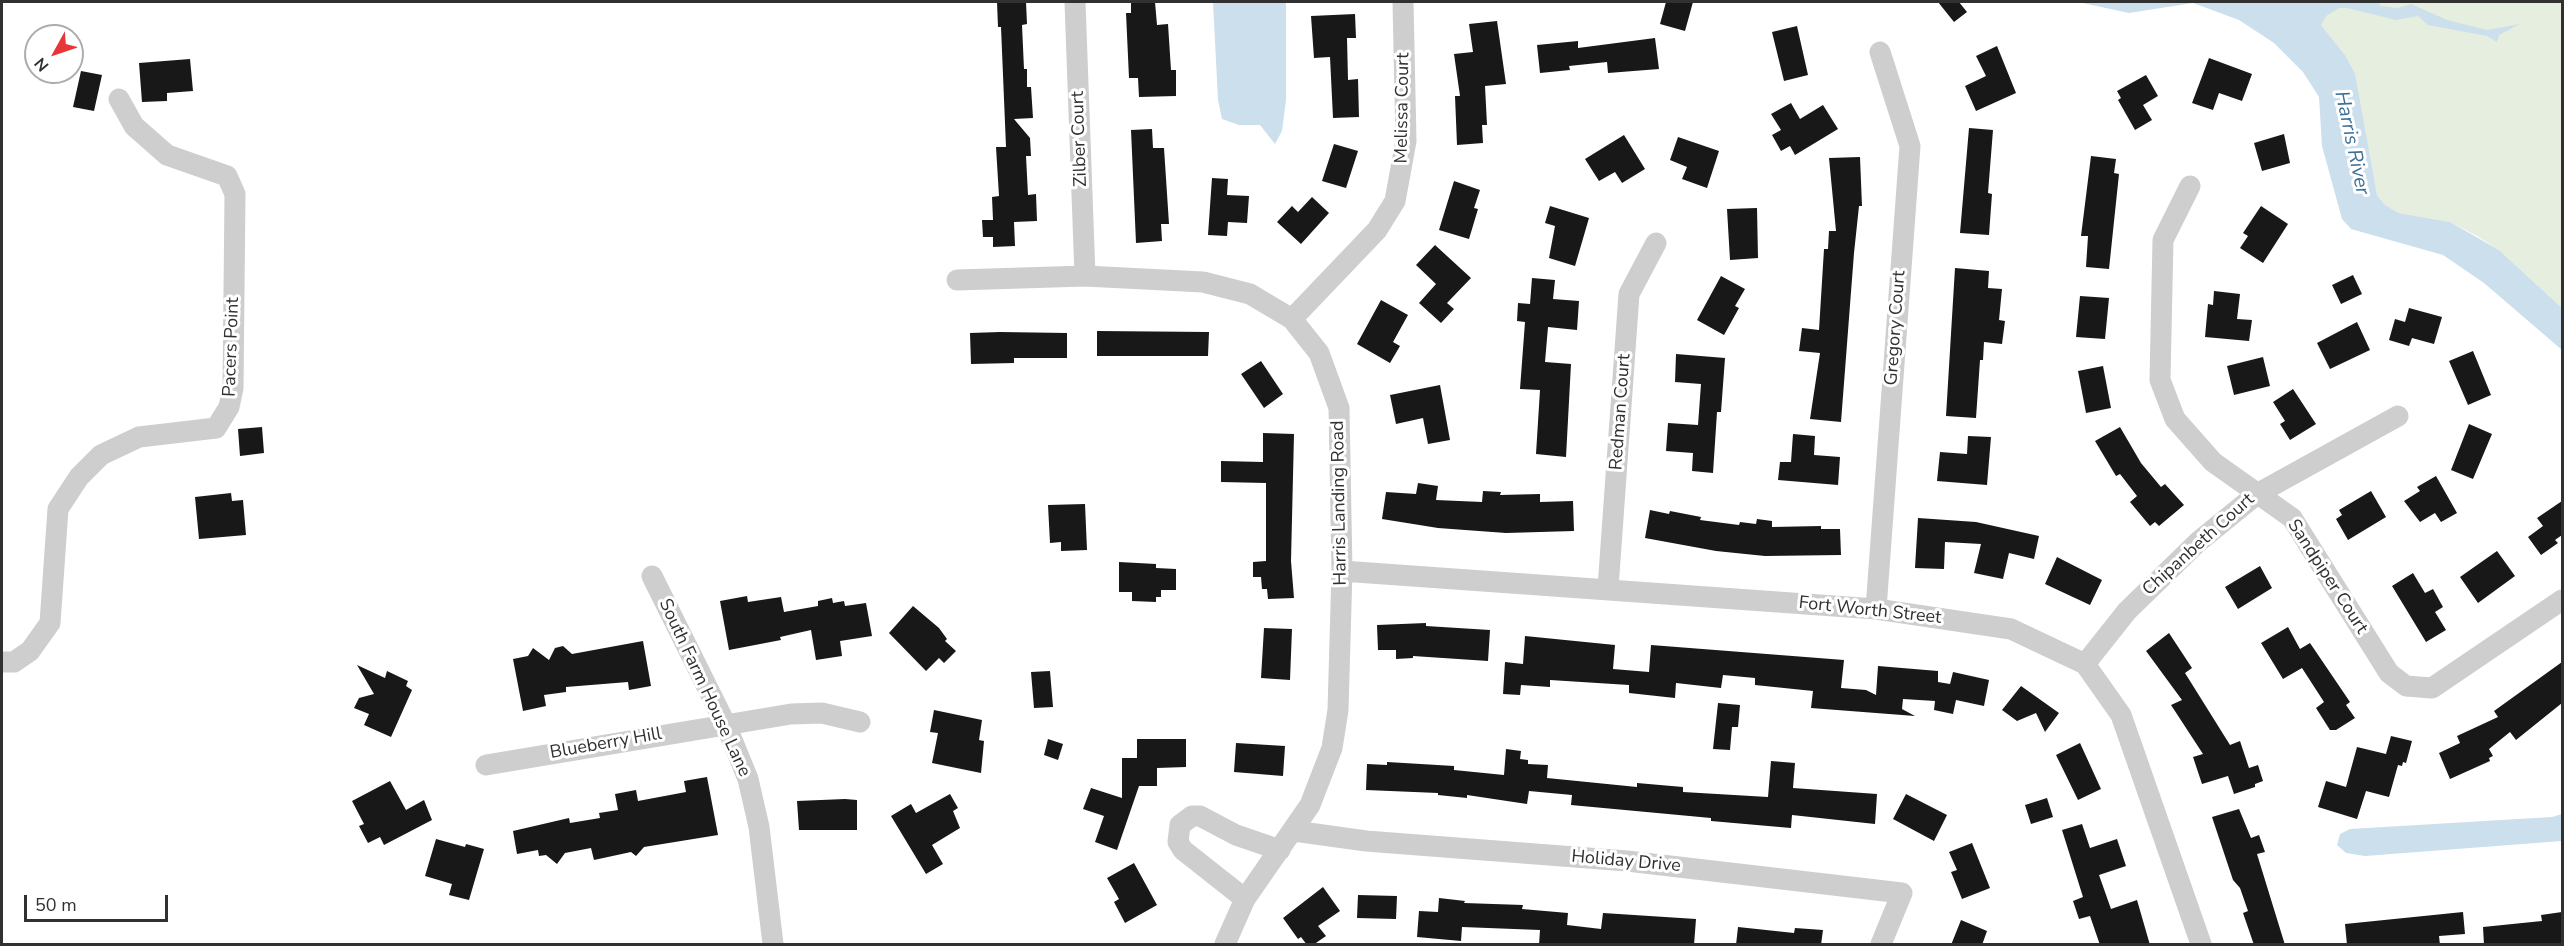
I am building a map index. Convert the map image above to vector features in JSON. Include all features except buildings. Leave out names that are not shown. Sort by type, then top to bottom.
[{"type":"street","name":"Zilber Court","points":[[1075,2],[1084,276]]},
{"type":"street","name":"Melissa Court","points":[[1292,318],[1377,230],[1395,201],[1406,141],[1403,2]]},
{"type":"street","name":"Gregory Court","points":[[1876,609],[1910,146],[1880,52]]},
{"type":"street","name":"Pacers Point","points":[[2,662],[14,662],[30,651],[50,623],[58,509],[79,477],[101,455],[140,437],[216,428],[229,407],[233,388],[235,194],[227,176],[167,155],[134,126],[119,99]]},
{"type":"street","name":"Sandpiper Court","points":[[2190,186],[2163,240],[2160,380],[2175,419],[2213,462],[2292,518],[2389,673],[2406,686],[2432,688],[2562,600]]},
{"type":"street","name":"Redman Court","points":[[1608,588],[1629,294],[1656,243]]},
{"type":"street","name":"Harris Landing Road","points":[[957,280],[1084,276],[1203,282],[1250,294],[1292,318],[1319,353],[1339,408],[1342,571],[1338,710],[1332,748],[1322,778],[1294,831],[1245,899],[1225,945]]},
{"type":"street","name":"Chipanbeth Court","points":[[2085,664],[2127,611],[2198,542],[2257,494],[2398,416]]},
{"type":"street","name":"Fort Worth Street","points":[[1342,571],[1608,588],[1876,609],[2011,629],[2085,664],[2121,716],[2201,945]]},
{"type":"street","name":"South Farm House Lane","points":[[652,576],[726,726],[748,779],[759,827],[772,945]]},
{"type":"street","name":"Blueberry Hill","points":[[486,765],[791,714],[822,713],[860,722]]},
{"type":"street","points":[[1245,899],[1183,850],[1178,842],[1180,825],[1192,816],[1200,816],[1236,835],[1280,850]]},
{"type":"street","name":"Holiday Drive","points":[[1294,831],[1366,841],[1628,861],[1902,893],[1881,945]]},
{"type":"green space","points":[[2307,2],[2562,2],[2562,308],[2499,250],[2477,236],[2450,222],[2399,213],[2385,205],[2377,195],[2345,55],[2321,25]]},
{"type":"water","points":[[1213,2],[1286,2],[1286,100],[1282,131],[1275,144],[1260,125],[1239,125],[1222,119],[1218,100]]},
{"type":"water","name":"Harris River","points":[[2078,2],[2378,2],[2381,6],[2398,8],[2411,4],[2447,20],[2487,30],[2520,24],[2499,35],[2497,42],[2487,36],[2428,25],[2418,16],[2396,20],[2347,8],[2339,8],[2326,16],[2321,25],[2345,55],[2355,74],[2377,195],[2385,205],[2399,213],[2450,222],[2499,250],[2562,308],[2562,350],[2484,283],[2443,255],[2351,229],[2342,219],[2322,146],[2319,97],[2303,72],[2274,43],[2239,20],[2193,3],[2129,13]]},
{"type":"water","points":[[2562,814],[2562,841],[2365,856],[2346,853],[2337,845],[2340,834],[2350,829],[2552,817]]}]
